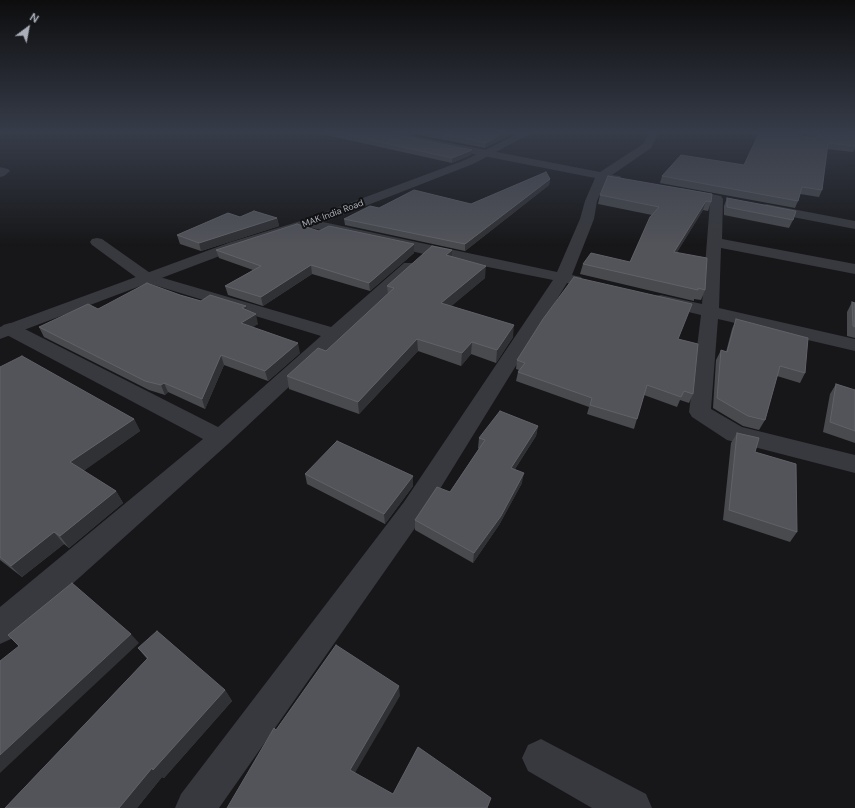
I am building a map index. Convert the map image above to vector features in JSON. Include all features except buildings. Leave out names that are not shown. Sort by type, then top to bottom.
[{"type":"street","name":"MAK India Road","points":[[5,331],[236,245],[309,223],[446,171]]},
{"type":"street","points":[[576,171],[633,182]]},
{"type":"street","points":[[195,808],[413,510],[563,277],[587,219],[591,201],[602,176],[610,171]]},
{"type":"street","points":[[664,188],[725,200],[714,242],[710,312],[700,412],[735,434],[855,464]]},
{"type":"street","points":[[756,206],[855,225]]},
{"type":"street","points":[[309,223],[428,250],[594,284]]},
{"type":"street","points":[[97,242],[147,278],[335,334]]},
{"type":"street","points":[[714,242],[855,269]]},
{"type":"street","points":[[0,628],[220,438],[428,250]]},
{"type":"street","points":[[647,297],[855,345]]},
{"type":"street","points":[[5,331],[220,438]]},
{"type":"street","points":[[541,758],[632,808]]}]
